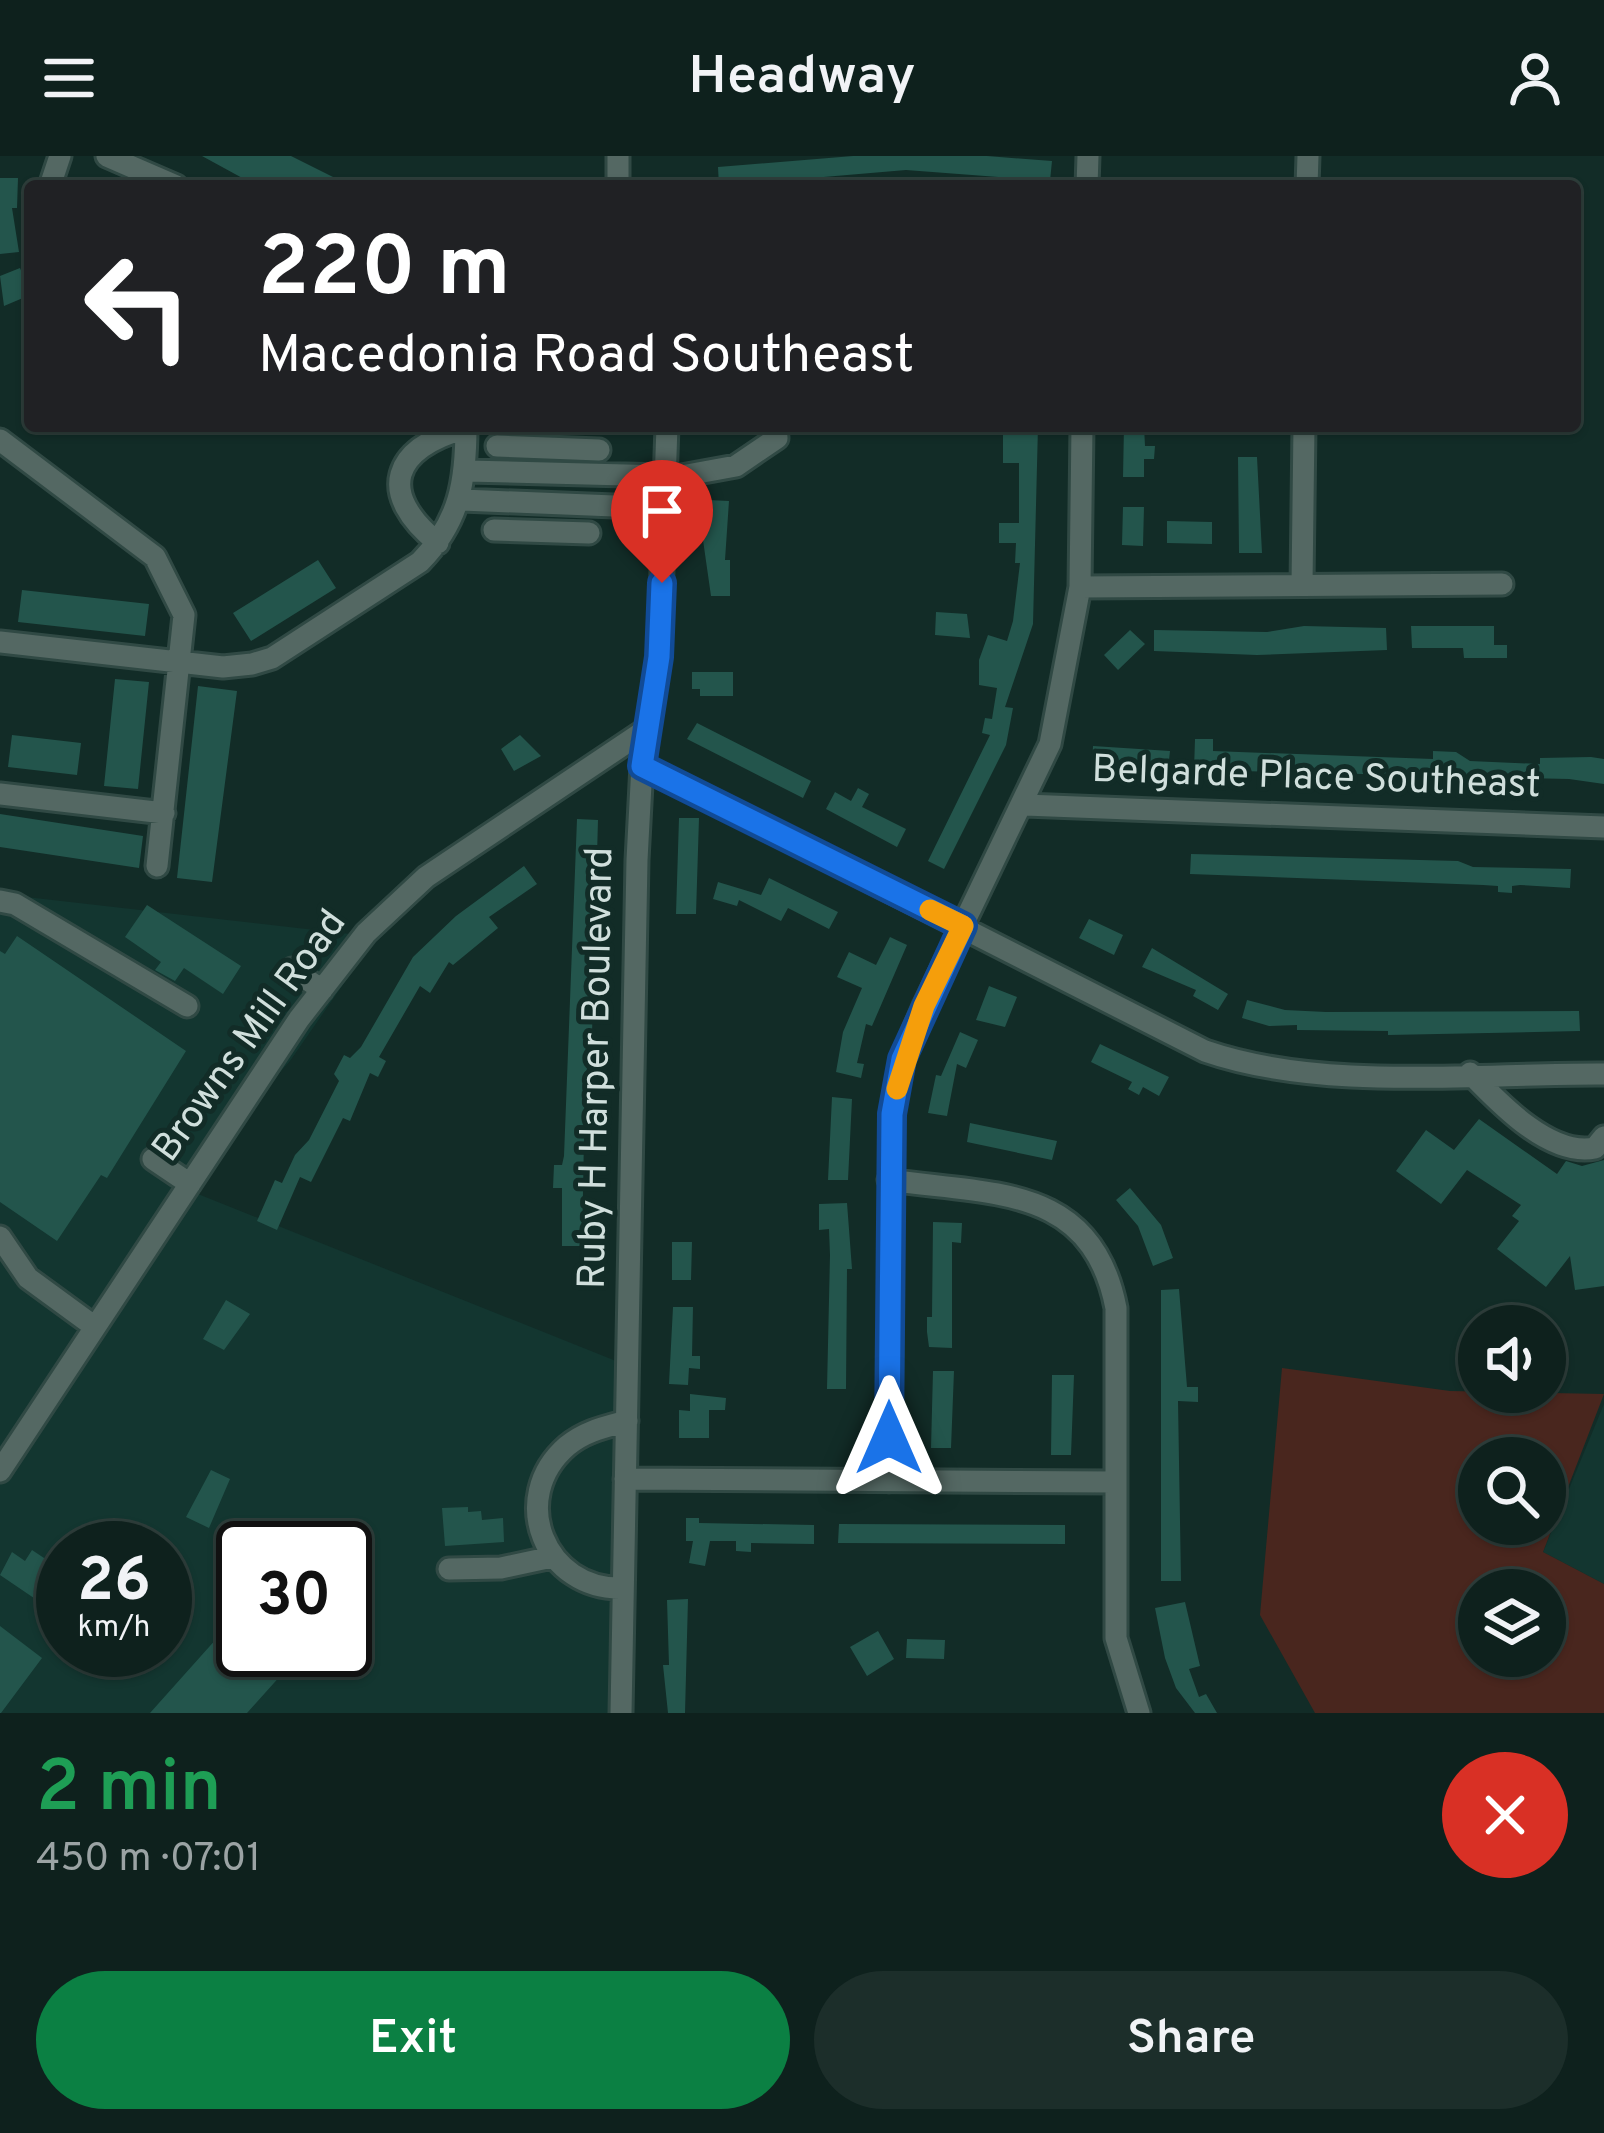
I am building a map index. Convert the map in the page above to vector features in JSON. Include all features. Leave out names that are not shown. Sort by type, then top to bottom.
[{"type":"street","points":[[33,156],[60,156]]},
{"type":"street","points":[[107,156],[162,180]]},
{"type":"street","points":[[438,543],[413,523],[402,503],[400,474],[420,444],[452,432]]},
{"type":"street","points":[[0,642],[224,667],[272,658],[420,562],[438,543],[462,500],[466,432]]},
{"type":"street","name":"Ruby H Harper Boulevard","points":[[621,1713],[642,766],[659,657],[667,432]]},
{"type":"street","points":[[467,471],[665,477],[736,466],[777,438],[776,432]]},
{"type":"street","points":[[889,1480],[889,1180],[892,1114],[902,1059],[1051,744],[1080,587],[1082,432]]},
{"type":"street","points":[[1303,586],[1304,432]]},
{"type":"street","points":[[0,440],[155,557],[184,615],[157,866]]},
{"type":"street","points":[[497,446],[599,450]]},
{"type":"street","points":[[542,532],[546,448]]},
{"type":"street","points":[[462,500],[664,508]]},
{"type":"street","points":[[494,530],[590,533]]},
{"type":"street","points":[[1080,587],[1502,584]]},
{"type":"street","name":"Browns Mill Road","points":[[0,1471],[190,1184],[366,933],[425,877],[646,730]]},
{"type":"street","points":[[642,766],[1204,1051],[1256,1068],[1604,1073]]},
{"type":"street","points":[[0,794],[164,813]]},
{"type":"street","name":"Belgarde Place Southeast","points":[[1025,805],[1604,827]]},
{"type":"street","points":[[0,901],[15,904],[188,1006]]},
{"type":"street","points":[[292,970],[322,990]]},
{"type":"street","points":[[1470,1073],[1496,1100],[1563,1148],[1595,1148],[1604,1137]]},
{"type":"street","points":[[153,1159],[190,1184]]},
{"type":"street","points":[[889,1180],[1031,1201],[1067,1217],[1091,1239],[1109,1273],[1116,1308],[1116,1638],[1139,1713]]},
{"type":"street","points":[[0,1237],[28,1279],[95,1327]]},
{"type":"street","points":[[623,1588],[579,1580],[552,1557],[537,1529],[536,1498],[547,1468],[587,1431],[627,1420]]},
{"type":"street","points":[[626,1480],[1115,1482]]},
{"type":"street","points":[[449,1569],[501,1568],[552,1557]]},
{"type":"shaded area","points":[[0,894],[376,937],[290,1061],[178,1186],[621,1363],[628,1713],[0,1713]]},
{"type":"shaded area","points":[[1282,1368],[1458,1391],[1458,1413],[1566,1413],[1566,1393],[1604,1394],[1566,1492],[1566,1437],[1458,1437],[1458,1545],[1546,1545],[1543,1552],[1604,1584],[1604,1713],[1315,1713],[1260,1615]]},
{"type":"shaded area","points":[[1604,1404],[1604,1584],[1543,1552],[1546,1545],[1566,1545],[1566,1496]]},
{"type":"building","points":[[202,156],[291,156],[339,180],[246,180]]},
{"type":"building","points":[[853,156],[1052,161],[1050,180],[906,170],[789,180],[719,180],[718,167]]},
{"type":"building","points":[[0,178],[18,178],[17,208],[12,208],[19,252],[0,254]]},
{"type":"building","points":[[20,268],[24,298],[4,306],[0,276]]},
{"type":"building","points":[[1003,432],[1038,432],[1033,624],[1005,707],[1013,708],[1006,745],[944,869],[928,861],[990,735],[982,733],[985,718],[992,719],[997,688],[979,685],[979,660],[988,635],[1007,641],[1013,621],[1020,563],[1015,563],[1016,543],[999,543],[999,523],[1019,523],[1019,463],[1003,463]]},
{"type":"building","points":[[1124,432],[1144,432],[1145,446],[1155,446],[1154,459],[1144,459],[1144,477],[1123,477]]},
{"type":"building","points":[[1238,457],[1257,457],[1262,553],[1239,553]]},
{"type":"building","points":[[708,500],[729,501],[725,560],[730,560],[730,596],[711,596],[703,540]]},
{"type":"building","points":[[1123,507],[1144,507],[1143,546],[1122,545]]},
{"type":"building","points":[[1167,521],[1212,522],[1212,544],[1167,543]]},
{"type":"building","points":[[318,560],[336,588],[251,641],[233,613]]},
{"type":"building","points":[[22,590],[149,604],[145,636],[18,622]]},
{"type":"building","points":[[936,612],[967,614],[970,638],[935,635]]},
{"type":"building","points":[[1304,626],[1386,628],[1387,650],[1257,655],[1154,651],[1154,630],[1267,632]]},
{"type":"building","points":[[1411,626],[1494,626],[1494,645],[1507,645],[1507,658],[1464,658],[1463,648],[1412,648]]},
{"type":"building","points":[[1130,630],[1145,644],[1118,670],[1104,655]]},
{"type":"building","points":[[692,672],[733,672],[733,696],[700,696],[700,689],[692,689]]},
{"type":"building","points":[[115,679],[149,682],[138,789],[104,786]]},
{"type":"building","points":[[198,686],[237,691],[212,882],[177,878]]},
{"type":"building","points":[[697,723],[811,781],[803,798],[687,739]]},
{"type":"building","points":[[12,735],[81,743],[77,775],[8,767]]},
{"type":"building","points":[[520,735],[541,756],[514,771],[501,749]]},
{"type":"building","points":[[1195,739],[1213,739],[1213,751],[1433,759],[1433,751],[1456,752],[1470,761],[1540,764],[1540,758],[1591,757],[1604,759],[1604,784],[1569,779],[1194,770]]},
{"type":"building","points":[[1093,746],[1170,751],[1168,770],[1092,765]]},
{"type":"building","points":[[858,788],[869,794],[862,807],[906,829],[897,847],[826,809],[835,792],[851,801]]},
{"type":"building","points":[[0,814],[143,836],[139,868],[0,847]]},
{"type":"building","points":[[679,818],[699,818],[696,914],[676,914]]},
{"type":"building","points":[[577,819],[598,820],[592,1034],[585,1082],[582,1246],[562,1246],[562,1188],[553,1188],[554,1165],[562,1165],[564,1156]]},
{"type":"building","points":[[1191,854],[1571,869],[1570,888],[1520,885],[1512,886],[1512,893],[1483,885],[1190,874]]},
{"type":"building","points":[[524,866],[537,884],[489,917],[498,928],[453,965],[449,962],[430,993],[420,986],[379,1057],[386,1061],[378,1077],[370,1073],[350,1121],[343,1118],[311,1182],[300,1177],[277,1230],[257,1221],[275,1180],[282,1183],[295,1155],[309,1140],[339,1081],[334,1074],[344,1055],[350,1058],[361,1047],[413,957],[456,916]]},
{"type":"building","points":[[769,878],[838,912],[829,929],[788,908],[781,921],[739,900],[737,906],[713,899],[718,882],[761,895]]},
{"type":"building","points":[[147,905],[241,966],[223,994],[184,968],[175,981],[155,970],[161,962],[125,937]]},
{"type":"building","points":[[1089,919],[1123,935],[1114,955],[1079,938]]},
{"type":"building","points":[[17,936],[186,1051],[107,1178],[101,1175],[57,1241],[0,1202],[0,951],[5,954]]},
{"type":"building","points":[[890,937],[907,945],[872,1026],[866,1024],[857,1063],[864,1064],[861,1078],[836,1072],[843,1032],[862,988],[837,977],[849,952],[876,965]]},
{"type":"building","points":[[1152,948],[1228,994],[1218,1010],[1193,996],[1196,990],[1142,967]]},
{"type":"building","points":[[989,986],[1017,997],[1005,1027],[976,1020]]},
{"type":"building","points":[[1247,1000],[1285,1010],[1326,1012],[1579,1011],[1580,1031],[1388,1035],[1388,1031],[1297,1030],[1297,1025],[1269,1026],[1242,1018]]},
{"type":"building","points":[[960,1032],[978,1040],[966,1068],[957,1064],[947,1116],[928,1113],[936,1075],[941,1076]]},
{"type":"building","points":[[1100,1044],[1169,1077],[1159,1096],[1143,1087],[1139,1095],[1128,1089],[1132,1082],[1091,1062]]},
{"type":"building","points":[[832,1097],[852,1099],[848,1180],[828,1180]]},
{"type":"building","points":[[1479,1119],[1557,1174],[1566,1161],[1582,1166],[1604,1160],[1604,1286],[1575,1290],[1570,1256],[1546,1287],[1497,1249],[1519,1221],[1512,1216],[1521,1205],[1467,1170],[1441,1204],[1396,1171],[1426,1130],[1454,1150]]},
{"type":"building","points":[[970,1123],[1057,1141],[1052,1160],[967,1142]]},
{"type":"building","points":[[1130,1188],[1161,1225],[1173,1258],[1153,1266],[1138,1226],[1116,1200]]},
{"type":"building","points":[[847,1203],[852,1269],[847,1269],[846,1389],[827,1389],[829,1229],[819,1230],[819,1204]]},
{"type":"building","points":[[933,1222],[962,1223],[961,1243],[952,1242],[952,1348],[929,1347]]},
{"type":"building","points":[[672,1242],[692,1242],[691,1280],[672,1280]]},
{"type":"building","points":[[1179,1289],[1187,1387],[1198,1387],[1198,1402],[1178,1401],[1181,1581],[1161,1581],[1161,1290]]},
{"type":"building","points":[[226,1300],[250,1314],[224,1350],[203,1339]]},
{"type":"building","points":[[673,1307],[693,1307],[692,1356],[700,1356],[700,1369],[689,1368],[688,1385],[669,1384]]},
{"type":"building","points":[[933,1371],[954,1371],[951,1448],[931,1448]]},
{"type":"building","points":[[1052,1375],[1074,1375],[1071,1455],[1051,1455]]},
{"type":"building","points":[[690,1394],[726,1398],[725,1410],[709,1410],[709,1438],[679,1438],[679,1410],[690,1411]]},
{"type":"building","points":[[211,1470],[230,1479],[209,1528],[186,1517]]},
{"type":"building","points":[[468,1507],[468,1512],[481,1511],[482,1520],[503,1518],[504,1542],[445,1546],[442,1508]]},
{"type":"building","points":[[686,1518],[699,1518],[699,1523],[814,1525],[814,1544],[751,1543],[751,1552],[736,1551],[736,1541],[710,1541],[705,1566],[689,1563],[693,1541],[686,1541]]},
{"type":"building","points":[[839,1524],[1065,1525],[1065,1544],[838,1543]]},
{"type":"building","points":[[32,1550],[36,1553],[36,1599],[0,1575],[12,1552],[25,1561]]},
{"type":"building","points":[[688,1599],[685,1713],[668,1713],[663,1665],[669,1665],[667,1600]]},
{"type":"building","points":[[1185,1602],[1200,1666],[1189,1669],[1199,1697],[1206,1694],[1217,1713],[1195,1713],[1176,1688],[1165,1658],[1155,1608]]},
{"type":"building","points":[[0,1626],[36,1653],[36,1666],[0,1713]]},
{"type":"building","points":[[878,1631],[894,1659],[867,1676],[850,1647]]},
{"type":"building","points":[[216,1639],[216,1677],[279,1677],[247,1713],[150,1713],[182,1677],[192,1677],[192,1666]]},
{"type":"building","points":[[907,1639],[945,1640],[944,1659],[906,1658]]},
{"type":"slow traffic","points":[[897,1089],[902,1059],[963,926],[930,910]]},
{"type":"route","points":[[662,583],[659,657],[642,766],[963,926],[902,1059],[892,1114],[889,1438]]}]
